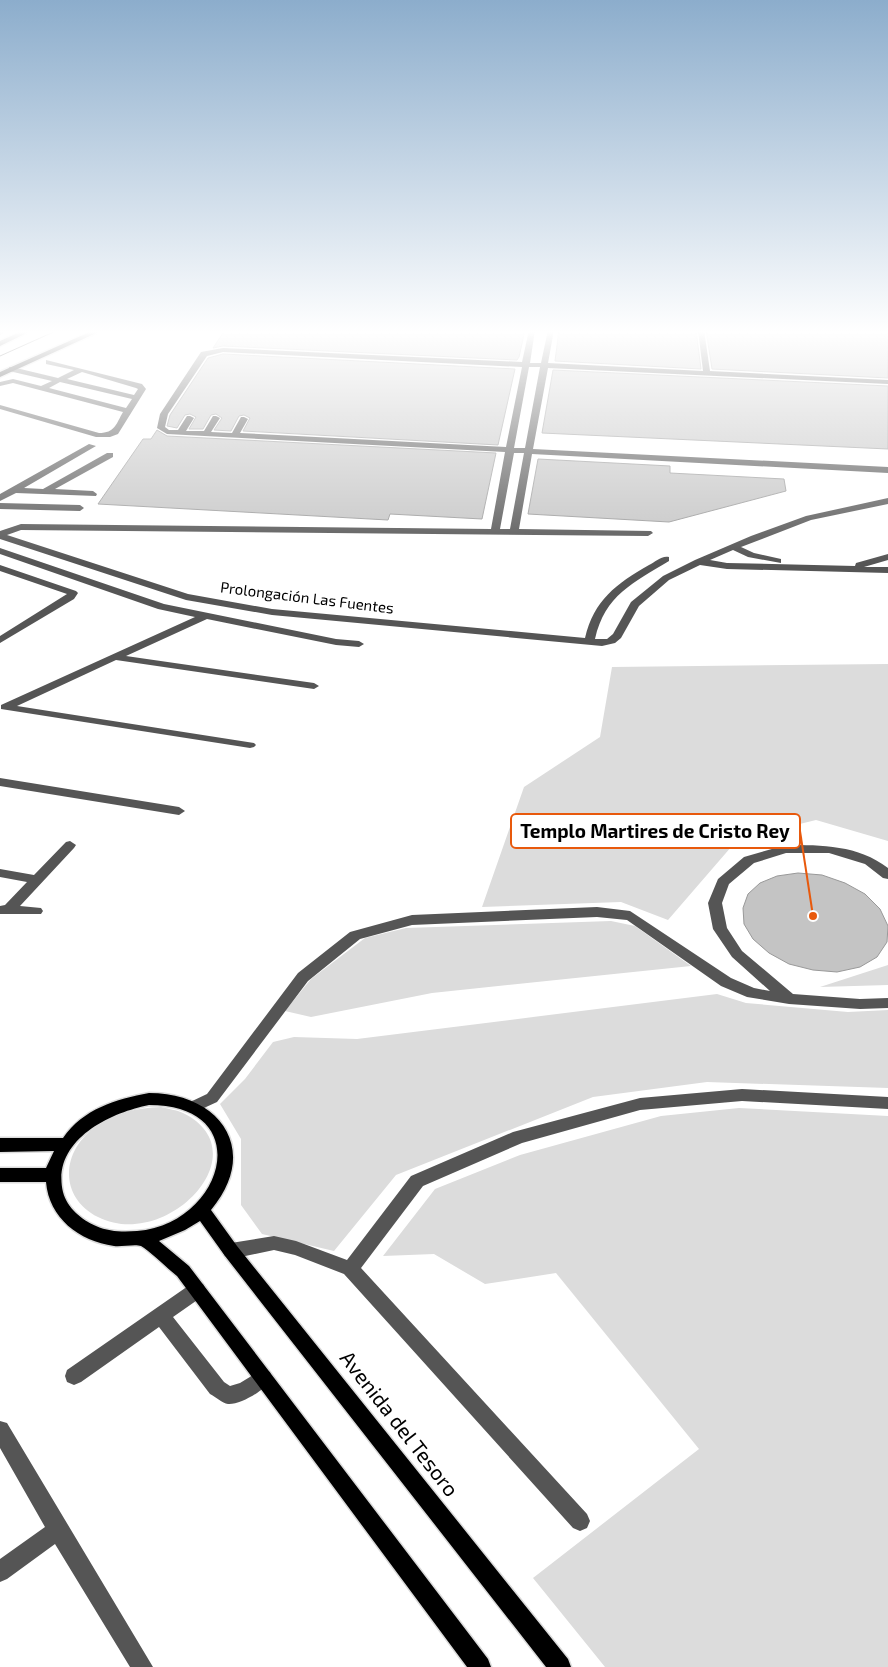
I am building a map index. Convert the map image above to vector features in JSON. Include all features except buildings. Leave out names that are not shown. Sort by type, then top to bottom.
[{"type":"main road","points":[[164,1099],[193,1107],[210,1118],[222,1134],[227,1153],[224,1174],[214,1194],[202,1210],[184,1223],[164,1232],[143,1238],[116,1239],[92,1233],[72,1221],[59,1204],[53,1175],[58,1159],[66,1144],[82,1126],[95,1117],[124,1103],[164,1099]]},
{"type":"main road","points":[[0,1145],[66,1144]]},
{"type":"main road","points":[[0,1175],[53,1175]]},
{"type":"main road","name":"Avenida del Tesoro","points":[[202,1210],[231,1251],[560,1667]]},
{"type":"main road","points":[[143,1238],[183,1271],[480,1667]]},
{"type":"street","points":[[3,408],[104,436],[115,432],[129,408]]},
{"type":"street","points":[[115,408],[127,411]]},
{"type":"street","points":[[169,408],[162,418],[162,430],[206,434],[888,470]]},
{"type":"street","points":[[496,531],[518,408]]},
{"type":"street","points":[[514,531],[537,408]]},
{"type":"street","points":[[181,432],[190,418]]},
{"type":"street","points":[[206,434],[216,418]]},
{"type":"street","points":[[235,435],[244,419]]},
{"type":"street","points":[[0,498],[92,446]]},
{"type":"street","points":[[46,491],[110,455]]},
{"type":"street","points":[[14,490],[94,494]]},
{"type":"street","name":"Prolongación Las Fuentes","points":[[0,536],[177,594],[232,606],[292,614],[589,642],[611,641],[617,636],[634,604],[666,578],[698,562],[809,518],[888,501]]},
{"type":"street","points":[[0,506],[80,508]]},
{"type":"street","points":[[0,536],[6,531],[21,527],[648,532]]},
{"type":"street","points":[[734,547],[765,559],[815,566]]},
{"type":"street","points":[[0,551],[162,607],[336,642],[359,644]]},
{"type":"street","points":[[848,568],[888,557]]},
{"type":"street","points":[[589,642],[597,614],[606,601],[633,579],[666,559]]},
{"type":"street","points":[[698,562],[736,566],[815,566],[888,570]]},
{"type":"street","points":[[0,568],[73,593],[0,640]]},
{"type":"street","points":[[2,708],[205,616]]},
{"type":"street","points":[[114,657],[314,686]]},
{"type":"street","points":[[2,708],[250,745]]},
{"type":"street","points":[[0,782],[179,811]]},
{"type":"street","points":[[4,910],[37,880],[70,845]]},
{"type":"street","points":[[789,1000],[737,954],[720,929],[715,903],[723,882],[749,860],[786,849],[829,849],[870,861],[888,875]]},
{"type":"street","points":[[0,873],[37,880]]},
{"type":"street","points":[[4,910],[36,911]]},
{"type":"street","points":[[193,1107],[212,1098],[302,977],[355,934],[412,920],[598,912],[630,916],[726,982],[752,993],[789,1000],[860,1004],[888,1003]]},
{"type":"street","points":[[350,1270],[417,1181],[520,1137],[640,1104],[742,1095],[888,1103]]},
{"type":"street","points":[[231,1251],[274,1243],[296,1248],[350,1270],[580,1521]]},
{"type":"street","points":[[74,1376],[197,1290]]},
{"type":"street","points":[[161,1315],[217,1388],[229,1395],[244,1391],[263,1378]]},
{"type":"street","points":[[0,1430],[58,1530],[142,1667]]},
{"type":"street","points":[[0,1572],[58,1530]]},
{"type":"shaded area","points":[[888,664],[888,841],[816,820],[738,839],[668,920],[621,902],[482,907],[524,787],[600,737],[612,667]]},
{"type":"shaded area","points":[[611,921],[635,926],[691,966],[432,993],[311,1017],[285,1011],[311,979],[365,938],[406,928]]},
{"type":"shaded area","points":[[888,965],[888,985],[820,987]]},
{"type":"shaded area","points":[[717,994],[746,1003],[848,1012],[888,1010],[888,1088],[707,1082],[593,1097],[396,1175],[334,1251],[262,1234],[241,1205],[241,1139],[220,1104],[245,1079],[273,1042],[294,1037],[357,1039]]},
{"type":"shaded area","points":[[161,1107],[183,1113],[205,1130],[213,1151],[209,1172],[196,1193],[176,1210],[152,1221],[125,1224],[98,1217],[85,1208],[76,1198],[71,1186],[69,1173],[71,1160],[76,1148],[85,1136],[112,1117],[144,1108]]},
{"type":"shaded area","points":[[739,1108],[888,1116],[888,1667],[605,1667],[533,1578],[699,1449],[556,1273],[485,1284],[434,1254],[383,1256],[435,1189],[520,1155],[661,1116]]},
{"type":"place","name":"Templo Martires de Cristo Rey","points":[[813,916]]}]
